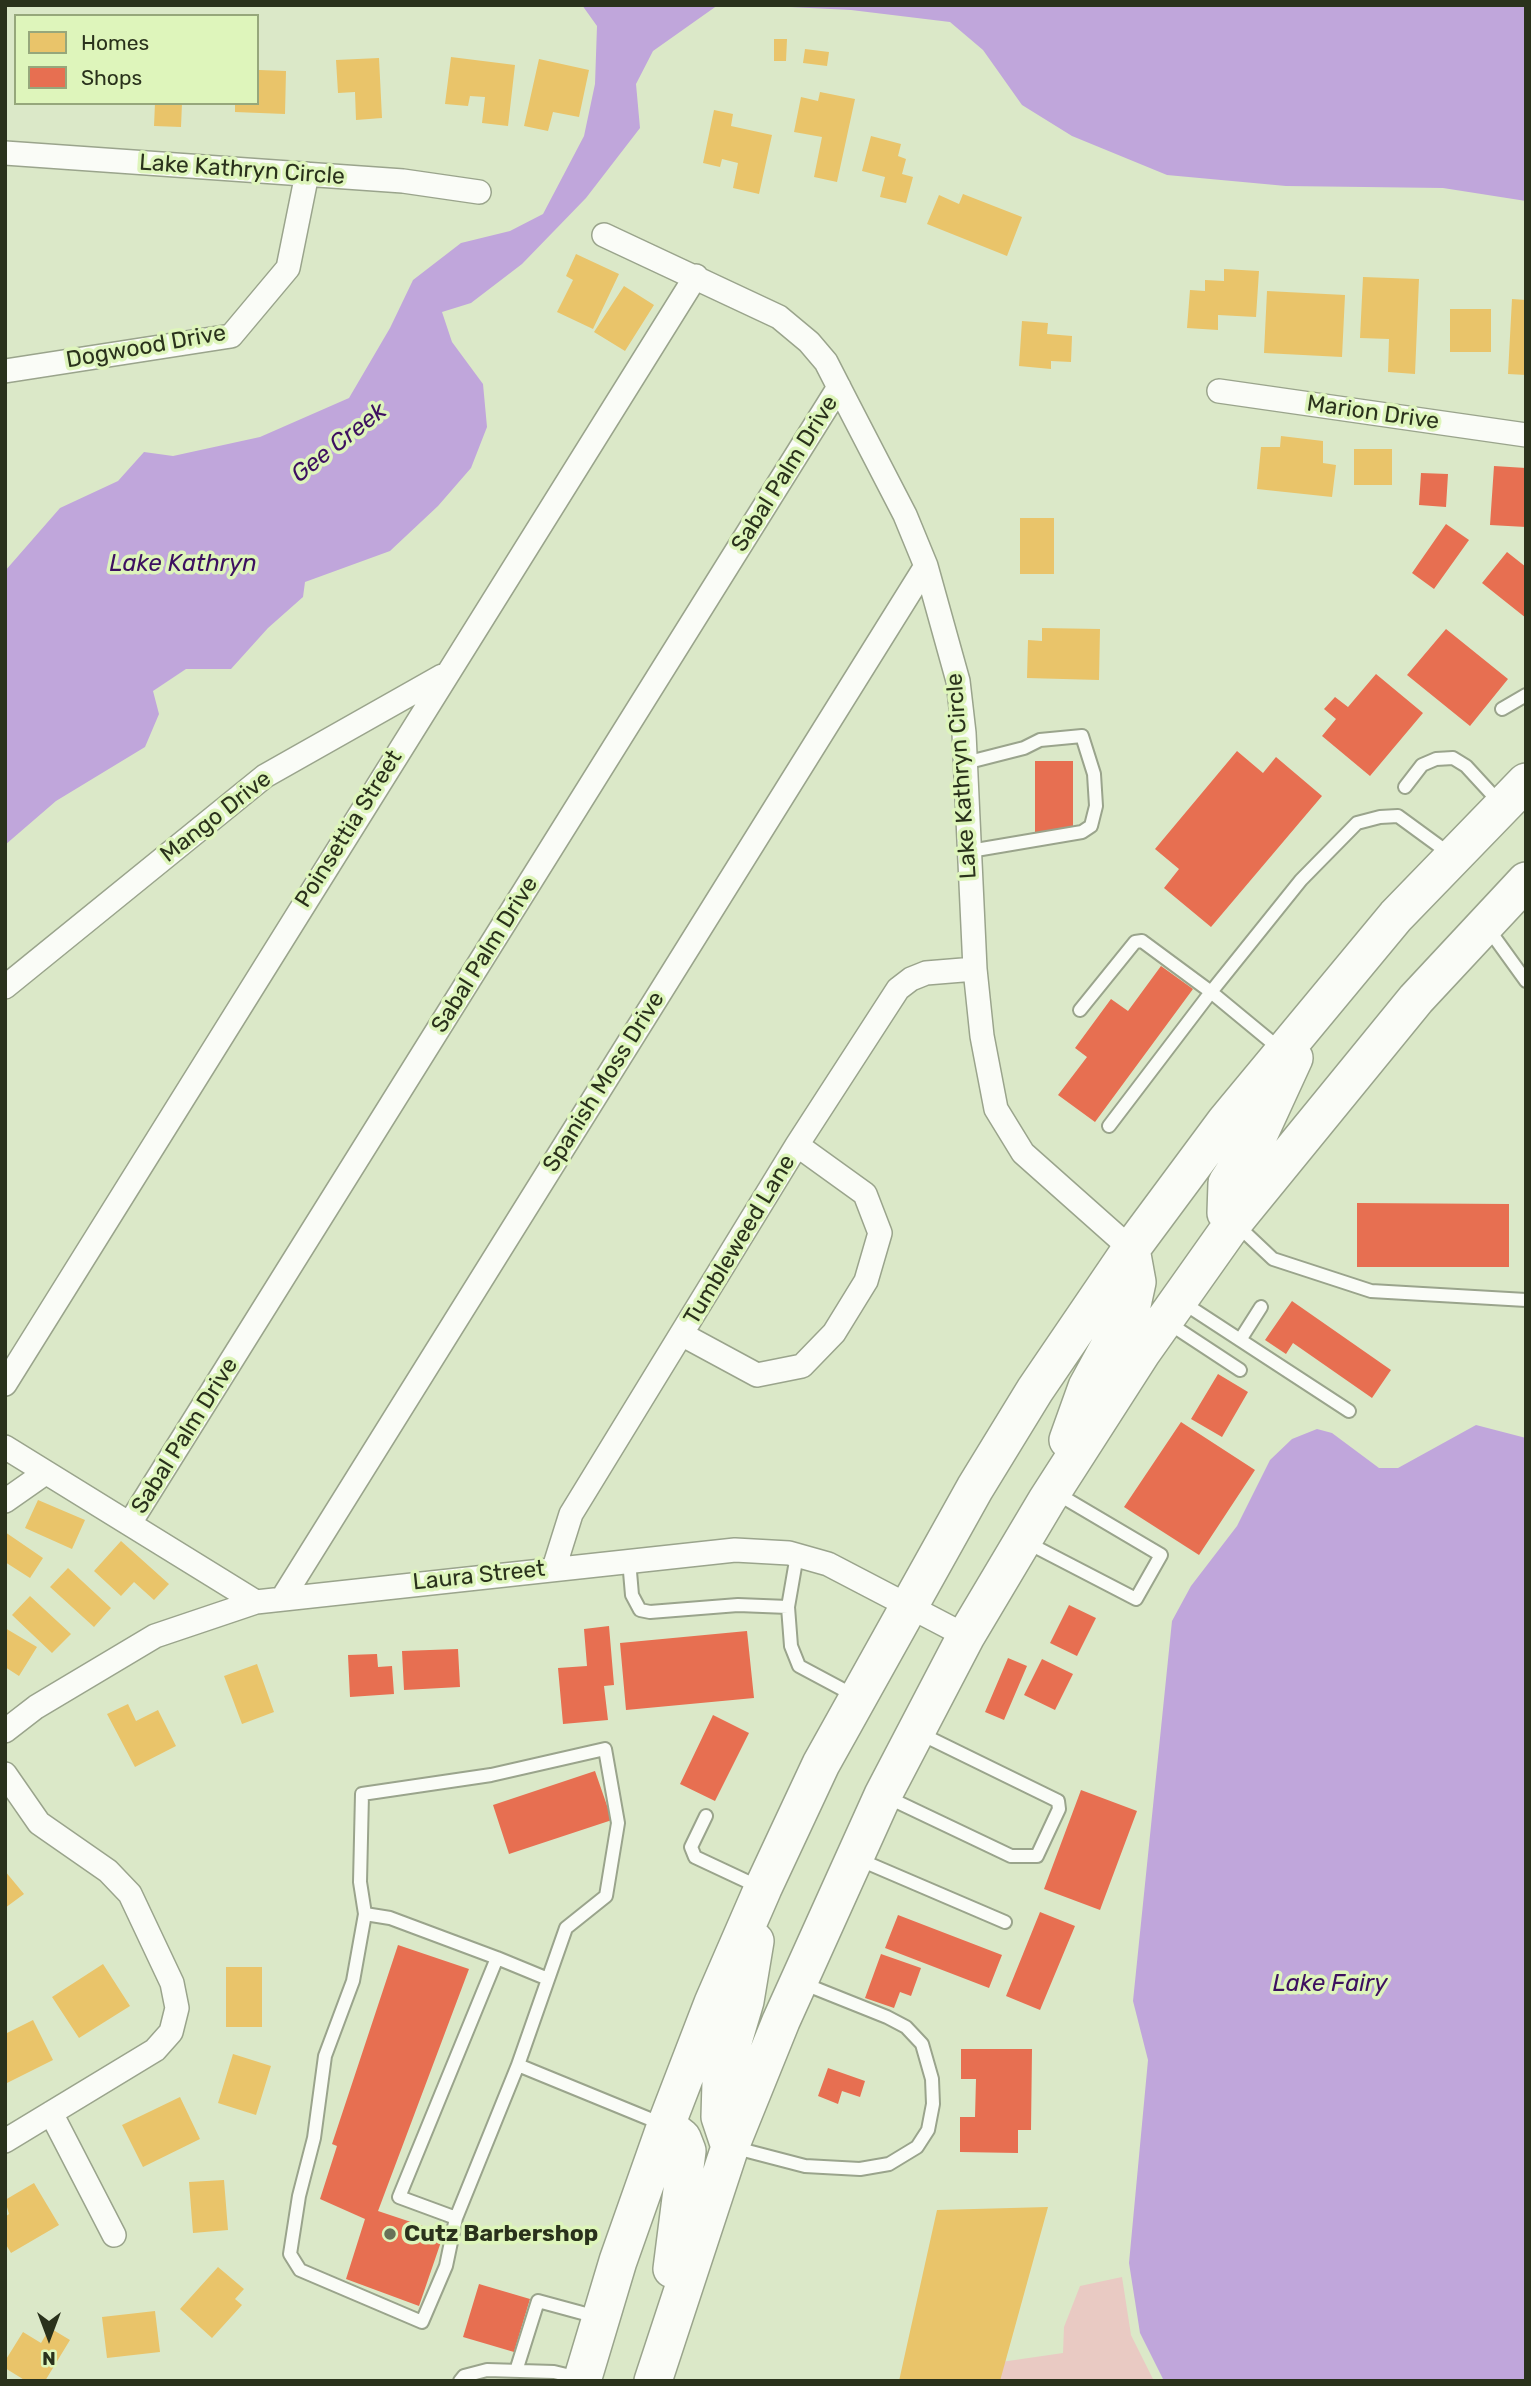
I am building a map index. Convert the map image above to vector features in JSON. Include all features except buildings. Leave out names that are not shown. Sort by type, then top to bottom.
[{"type":"main road","points":[[582,2380],[666,2125],[713,2003],[821,1763],[908,1604],[1035,1390],[1131,1249],[1318,1006],[1396,916],[1514,794]]},
{"type":"main road","points":[[1484,923],[1526,850]]},
{"type":"main road","points":[[653,2381],[730,2147],[798,1982],[883,1795],[966,1636],[1050,1496],[1171,1310],[1234,1222],[1398,1020],[1484,923],[1526,881]]},
{"type":"main road","points":[[1234,1222],[1226,1213],[1227,1183],[1260,1132],[1318,1006]]},
{"type":"main road","points":[[1050,1496],[1087,1387],[1132,1305],[1137,1282],[1131,1249]]},
{"type":"main road","points":[[730,2147],[720,2117],[721,2082],[745,2001],[763,1888]]},
{"type":"main road","points":[[666,2125],[682,2138],[687,2151],[666,2336]]},
{"type":"street","name":"Lake Kathryn Circle","points":[[5,153],[403,181],[479,192]]},
{"type":"street","name":"Dogwood Drive","points":[[5,371],[231,336],[288,268],[307,174]]},
{"type":"street","name":"Lake Kathryn Circle","points":[[604,235],[779,317],[810,342],[826,362],[839,387],[905,514],[926,566],[958,681],[965,763],[975,969],[989,1082],[996,1109],[1023,1153],[1131,1249]]},
{"type":"street","name":"Poinsettia Street","points":[[5,1384],[696,276]]},
{"type":"street","name":"Sabal Palm Drive","points":[[131,1523],[839,387]]},
{"type":"street","name":"Marion Drive","points":[[1219,391],[1526,435]]},
{"type":"street","name":"Spanish Moss Drive","points":[[282,1599],[926,566]]},
{"type":"street","name":"Mango Drive","points":[[5,987],[265,776],[445,675]]},
{"type":"street","name":"Tumbleweed Lane","points":[[554,1568],[571,1514],[797,1145],[898,989],[911,979],[926,973],[975,969]]},
{"type":"street","points":[[683,1335],[757,1375],[802,1366],[834,1332],[866,1281],[880,1234],[865,1194],[797,1145]]},
{"type":"street","points":[[5,1447],[256,1602]]},
{"type":"street","points":[[5,1501],[45,1473]]},
{"type":"street","name":"Laura Street","points":[[5,1731],[36,1707],[155,1636],[256,1602],[629,1560],[735,1550],[797,1555],[828,1564],[966,1636]]},
{"type":"street","points":[[5,1774],[39,1823],[108,1871],[130,1894],[172,1983],[177,2008],[171,2032],[155,2050],[5,2141]]},
{"type":"street","points":[[51,2113],[114,2235]]},
{"type":"lane","points":[[1502,709],[1526,695]]},
{"type":"lane","points":[[965,763],[1024,748],[1040,740],[1082,736],[1094,774],[1096,806],[1091,827],[1082,832],[970,851]]},
{"type":"lane","points":[[1405,787],[1422,765],[1453,758],[1514,794]]},
{"type":"lane","points":[[1109,1126],[1301,880],[1357,823],[1398,816],[1453,857]]},
{"type":"lane","points":[[1484,923],[1526,981]]},
{"type":"lane","points":[[1080,1010],[1135,942],[1142,941],[1211,992],[1282,1051]]},
{"type":"lane","points":[[1234,1222],[1273,1259],[1371,1291],[1526,1300]]},
{"type":"lane","points":[[1240,1340],[1261,1307]]},
{"type":"lane","points":[[1171,1310],[1240,1340],[1349,1411]]},
{"type":"lane","points":[[1171,1310],[1240,1370]]},
{"type":"lane","points":[[1023,1541],[1136,1599],[1161,1555],[1050,1496]]},
{"type":"lane","points":[[797,1555],[788,1607],[791,1646],[799,1665],[857,1697]]},
{"type":"lane","points":[[629,1560],[632,1595],[640,1609],[650,1612],[738,1605],[788,1607]]},
{"type":"lane","points":[[883,1795],[1011,1856],[1037,1856],[1059,1809],[1058,1801],[917,1732]]},
{"type":"lane","points":[[605,1749],[618,1824],[606,1896],[566,1928],[548,1979],[518,2065],[456,2218],[446,2266],[422,2322],[300,2270],[290,2254],[299,2196],[314,2138],[325,2056],[353,1981],[365,1914],[360,1882],[362,1794],[491,1776],[605,1749]]},
{"type":"lane","points":[[706,1816],[691,1847],[695,1857],[763,1888]]},
{"type":"lane","points":[[855,1857],[1005,1922]]},
{"type":"lane","points":[[365,1914],[390,1918],[548,1979]]},
{"type":"lane","points":[[456,2218],[399,2197],[497,1958]]},
{"type":"lane","points":[[730,2147],[805,2166],[860,2169],[889,2164],[917,2147],[928,2130],[933,2104],[932,2079],[922,2044],[906,2027],[887,2017],[798,1982]]},
{"type":"lane","points":[[518,2065],[666,2125]]},
{"type":"lane","points":[[516,2371],[538,2301],[601,2318]]},
{"type":"lane","points":[[460,2381],[464,2376],[487,2370],[554,2372],[582,2380]]},
{"type":"shaded area","points":[[1122,2277],[1131,2335],[1154,2381],[940,2381],[960,2368],[1063,2353],[1064,2327],[1080,2286]]},
{"type":"water","name":"Lake Kathryn","points":[[582,5],[718,5],[653,51],[636,84],[640,128],[586,198],[522,264],[471,303],[442,312],[452,342],[483,384],[487,427],[471,468],[438,506],[390,551],[305,582],[303,597],[268,628],[231,669],[186,669],[153,691],[159,714],[145,747],[56,801],[5,845],[5,571],[60,508],[118,481],[144,452],[173,456],[260,437],[349,398],[390,328],[413,280],[461,243],[510,231],[543,214],[584,136],[595,84],[597,26]]},
{"type":"water","points":[[749,5],[1526,5],[1526,201],[1443,188],[1286,186],[1167,175],[1072,136],[1022,105],[983,50],[950,22],[851,10]]},
{"type":"water","name":"Lake Fairy","points":[[1476,1425],[1526,1438],[1526,2381],[1164,2381],[1140,2333],[1129,2263],[1148,2060],[1133,2001],[1172,1621],[1191,1586],[1237,1526],[1270,1460],[1292,1439],[1317,1429],[1332,1433],[1379,1468],[1398,1468]]},
{"type":"place","name":"Cutz Barbershop","points":[[390,2234]]},
{"type":"water label","name":"Gee Creek","points":[[339,443]]}]
